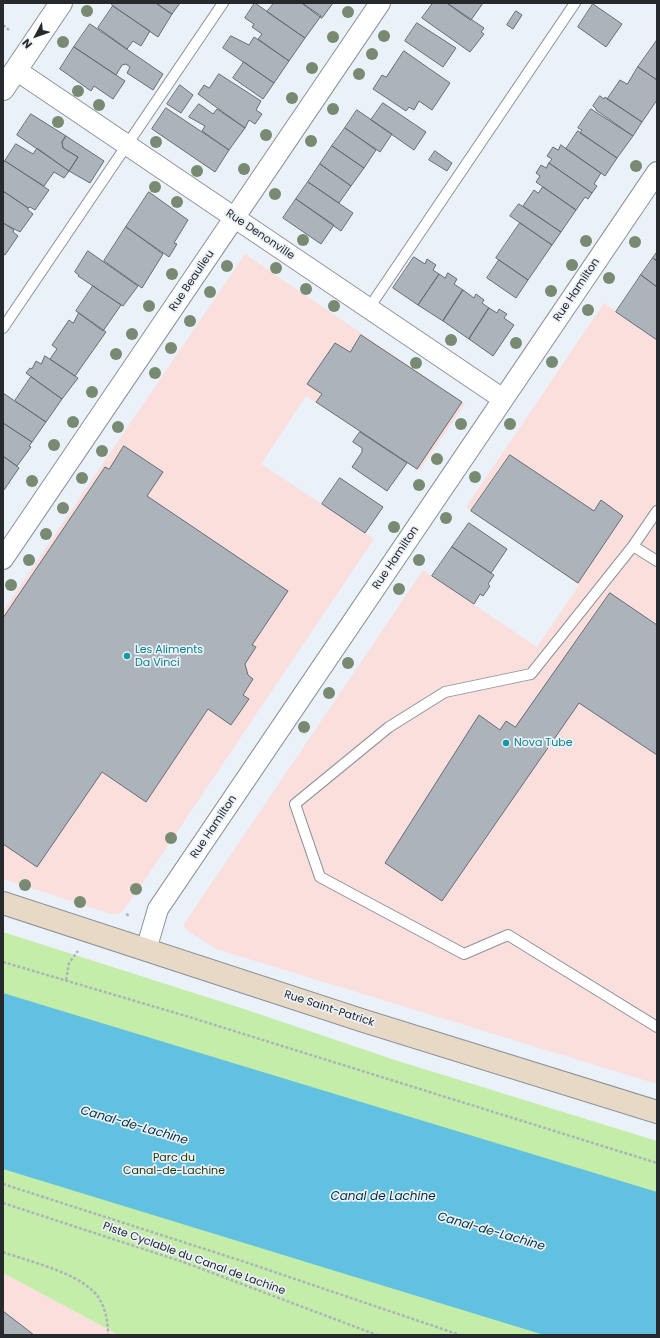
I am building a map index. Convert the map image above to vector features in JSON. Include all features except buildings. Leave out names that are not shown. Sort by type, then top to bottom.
[{"type":"main road","name":"Rue Saint-Patrick","points":[[3,903],[146,950],[657,1112]]},
{"type":"street","points":[[3,89],[61,3]]},
{"type":"street","name":"Rue Beaulieu","points":[[3,559],[380,3]]},
{"type":"street","name":"Rue Denonville","points":[[16,70],[503,399]]},
{"type":"street","name":"Rue Hamilton","points":[[146,950],[158,909],[657,172]]},
{"type":"lane","points":[[3,328],[223,3]]},
{"type":"lane","points":[[368,308],[575,3]]},
{"type":"lane","points":[[657,511],[633,546],[531,674],[445,692],[388,727],[295,804],[320,877],[464,954],[508,935],[657,1027]]},
{"type":"lane","points":[[633,546],[657,561]]},
{"type":"path","points":[[3,25],[9,30]]},
{"type":"path","points":[[126,914],[130,916]]},
{"type":"path","points":[[66,980],[69,963],[76,953]]},
{"type":"path","points":[[3,962],[66,980],[657,1163]]},
{"type":"path","points":[[3,1184],[245,1262],[460,1335]]},
{"type":"path","name":"Piste Cyclable du Canal de Lachine","points":[[3,1203],[186,1263],[377,1335]]},
{"type":"path","points":[[3,1252],[75,1279],[94,1292],[105,1311],[108,1335]]},
{"type":"shaded area","points":[[245,254],[465,404],[419,471],[306,396],[261,464],[374,539],[140,887],[122,912],[118,914],[111,914],[3,879],[3,611]]},
{"type":"shaded area","points":[[604,303],[657,340],[657,1084],[216,949],[191,933],[185,928],[184,924],[423,570],[537,647],[579,585],[466,507]]},
{"type":"shaded area","points":[[3,1273],[119,1335],[3,1335]]},
{"type":"green space","name":"Parc du Canal-de-Lachine","points":[[3,932],[241,1008],[398,1061],[657,1141],[657,1335],[119,1335],[3,1273]]},
{"type":"water","name":"Canal de Lachine","points":[[3,993],[657,1192],[657,1335],[544,1335],[3,1169]]},
{"type":"place","name":"Les Aliments Da Vinci","points":[[127,656]]},
{"type":"place","name":"Nova Tube","points":[[506,743]]},
{"type":"water label","name":"Canal-de-Lachine","points":[[134,1126]]},
{"type":"water label","name":"Canal-de-Lachine","points":[[491,1232]]}]
